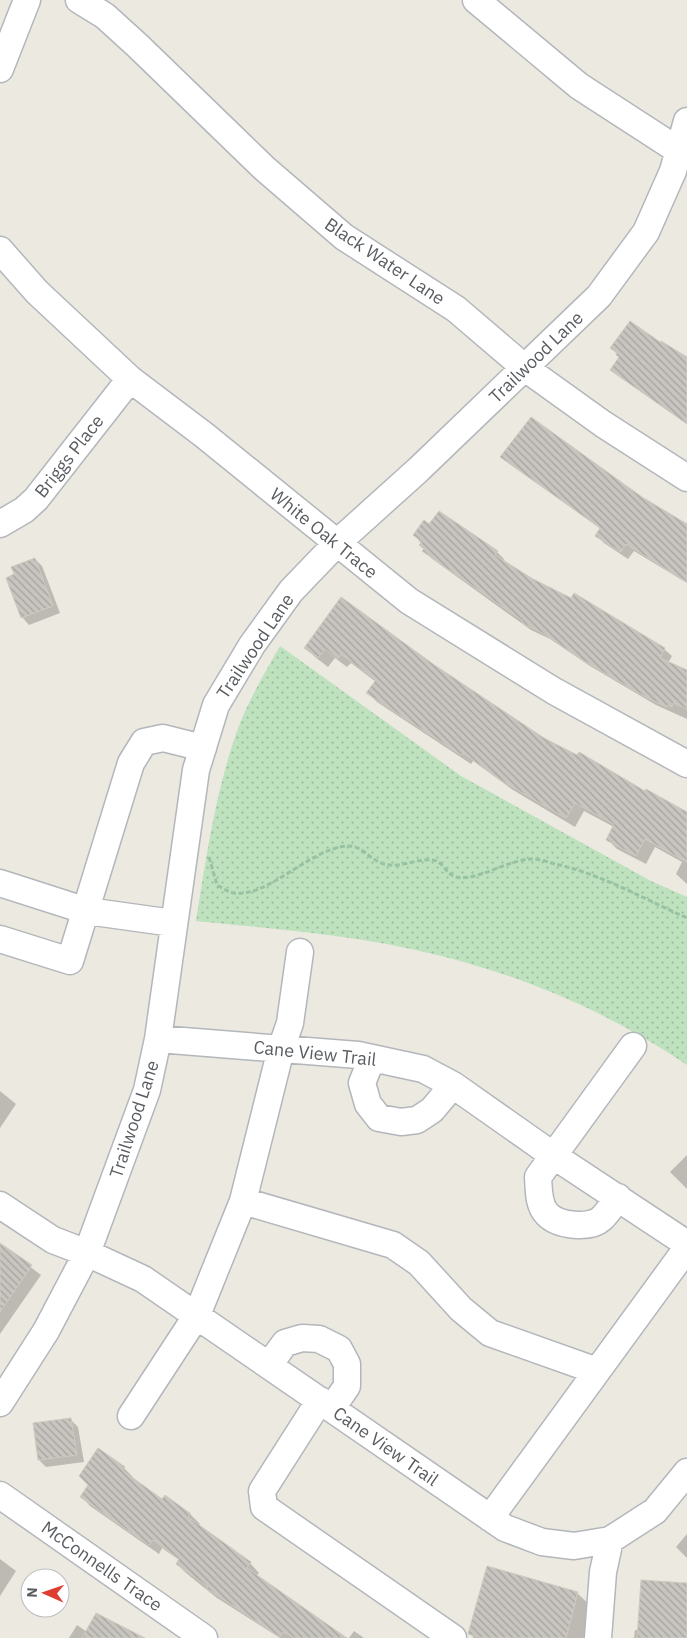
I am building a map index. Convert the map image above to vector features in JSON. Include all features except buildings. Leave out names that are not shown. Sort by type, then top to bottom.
[{"type":"street","points":[[0,69],[27,0]]},
{"type":"street","name":"Black Water Lane","points":[[79,0],[105,16],[264,168],[344,237],[456,309],[525,368],[603,424],[687,478]]},
{"type":"street","points":[[476,0],[579,86],[683,154]]},
{"type":"street","name":"Trailwood Lane","points":[[0,1403],[46,1331],[87,1253],[147,1090],[158,1039],[193,788],[216,705],[252,645],[291,590],[337,542],[525,368],[598,296],[646,232],[673,171],[683,154],[687,121]]},
{"type":"street","name":"White Oak Trace","points":[[0,250],[37,292],[130,379],[204,435],[409,602],[554,691],[687,764]]},
{"type":"street","name":"Briggs Place","points":[[0,524],[24,510],[36,499],[130,379]]},
{"type":"street","points":[[0,939],[70,961],[131,763],[144,742],[163,738],[203,748]]},
{"type":"street","points":[[0,884],[86,911],[173,923]]},
{"type":"street","points":[[131,1416],[197,1315],[243,1201],[281,1049],[290,1023],[300,952]]},
{"type":"street","name":"Cane View Trail","points":[[158,1039],[372,1058],[423,1069],[453,1085],[554,1156],[687,1244]]},
{"type":"street","points":[[618,1197],[601,1220],[584,1225],[568,1224],[548,1215],[539,1199],[538,1178],[633,1046]]},
{"type":"street","points":[[372,1058],[362,1083],[368,1104],[379,1118],[401,1122],[417,1120],[432,1110],[453,1085]]},
{"type":"street","points":[[243,1201],[393,1245],[419,1263],[461,1309],[490,1333],[597,1371]]},
{"type":"street","name":"Cane View Trail","points":[[0,1205],[53,1240],[87,1253],[143,1279],[505,1528],[542,1542],[574,1546],[610,1540],[655,1511],[687,1472]]},
{"type":"street","points":[[490,1518],[687,1248]]},
{"type":"street","points":[[269,1365],[285,1343],[302,1338],[319,1339],[339,1348],[347,1364],[347,1386],[326,1404],[262,1491],[264,1507],[453,1638]]},
{"type":"street","name":"McConnells Trace","points":[[0,1495],[189,1634]]},
{"type":"street","points":[[598,1638],[603,1572],[610,1540]]},
{"type":"path","points":[[208,851],[217,885],[233,893],[253,892],[330,850],[348,846],[358,847],[384,864],[406,865],[433,860],[442,864],[448,873],[457,877],[472,876],[500,866],[533,859],[580,870],[687,918]]},
{"type":"green space","points":[[280,646],[461,776],[651,881],[687,897],[687,1065],[644,1038],[554,993],[460,961],[412,949],[362,940],[298,931],[196,921],[222,780],[236,734],[256,689]]}]
